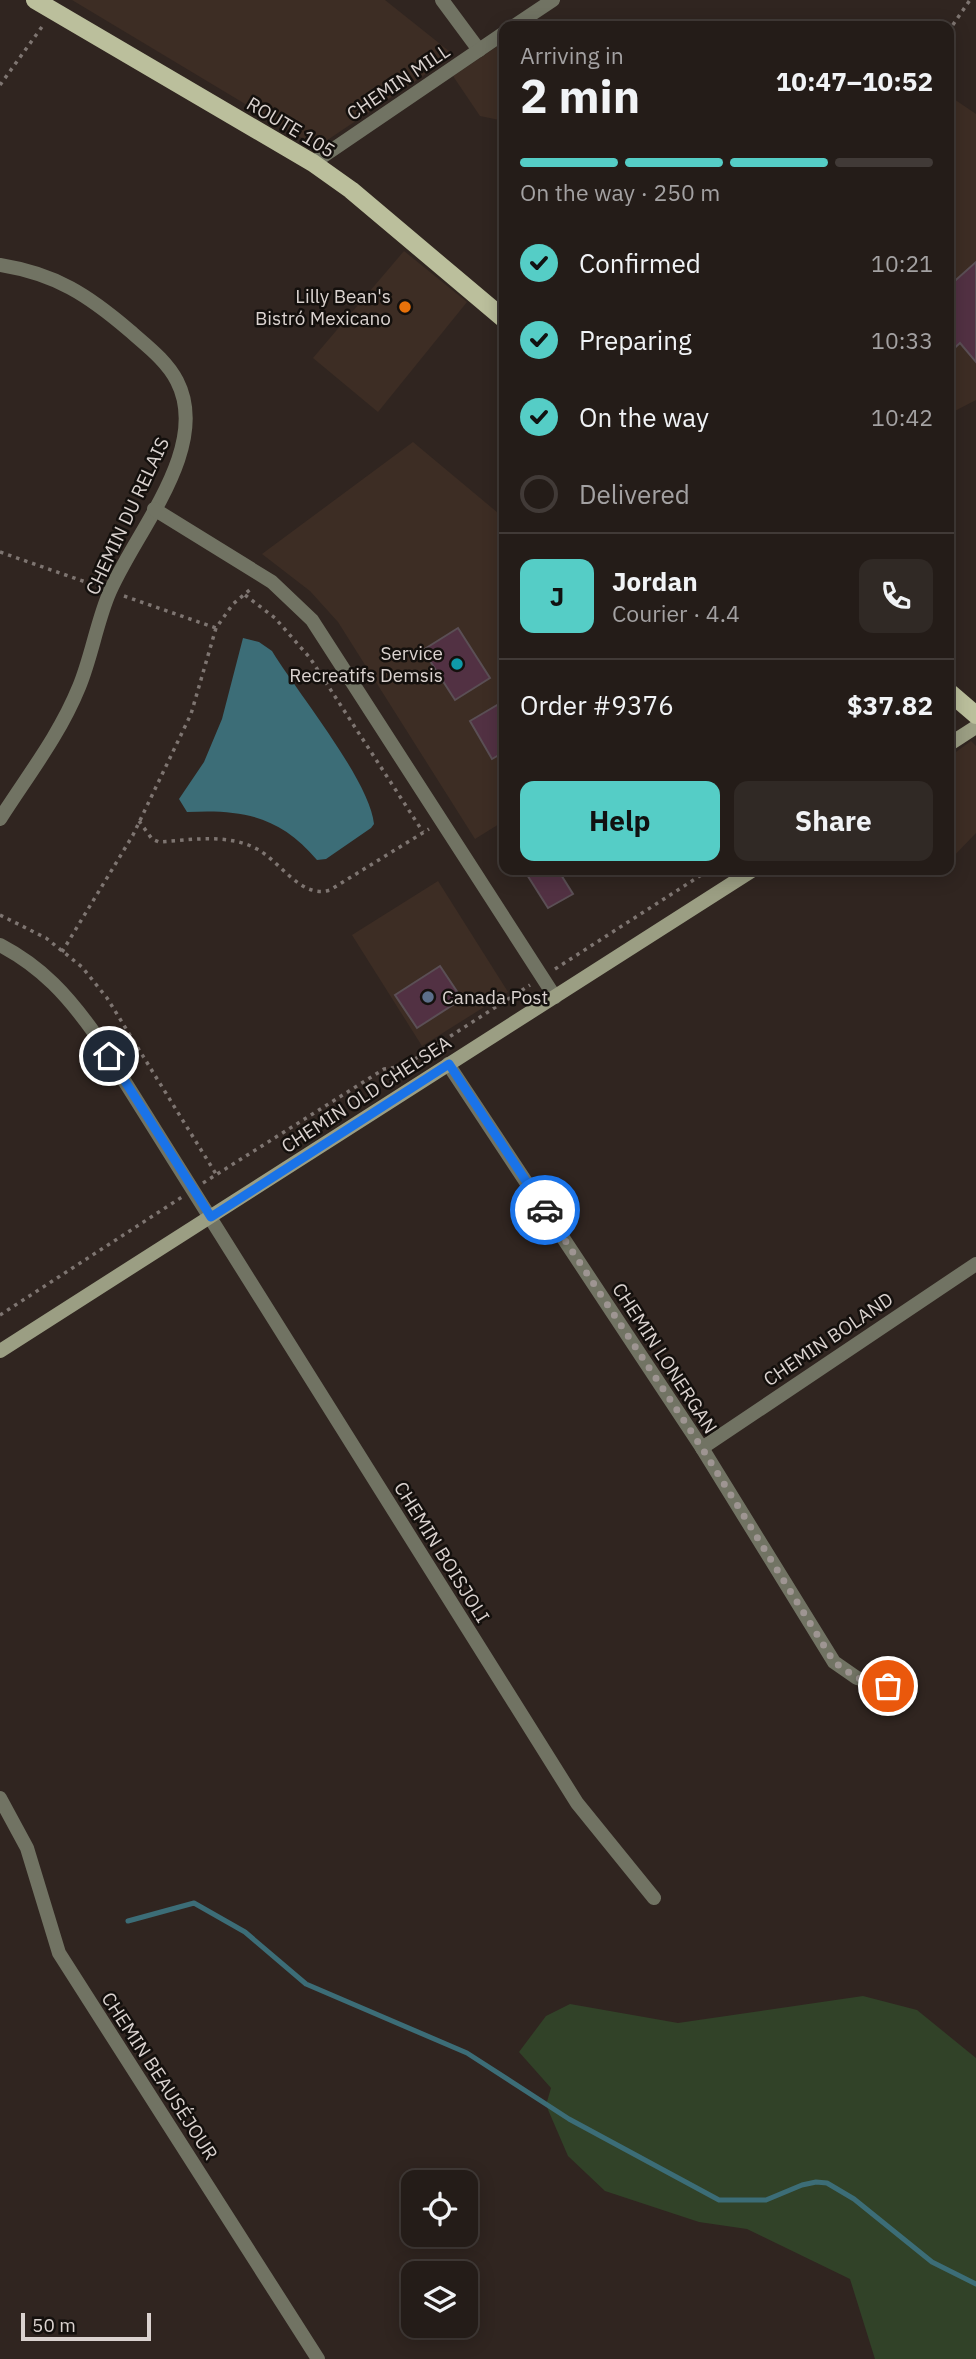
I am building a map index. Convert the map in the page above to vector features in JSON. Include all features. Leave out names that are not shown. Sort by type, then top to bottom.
[{"type":"main road","name":"ROUTE 105","points":[[35,0],[313,163],[351,190],[499,315]]},
{"type":"main road","points":[[954,696],[976,715]]},
{"type":"street","points":[[442,0],[479,50]]},
{"type":"street","points":[[522,21],[553,0]]},
{"type":"street","name":"CHEMIN MILL","points":[[313,163],[499,36]]},
{"type":"street","name":"CHEMIN DU RELAIS","points":[[0,265],[49,276],[75,288],[108,312],[156,354],[178,382],[186,411],[184,442],[154,509],[109,594],[80,686],[29,780],[0,819]]},
{"type":"street","points":[[154,509],[265,578],[296,602],[329,642],[555,997]]},
{"type":"street","points":[[954,741],[976,727]]},
{"type":"street","name":"CHEMIN OLD CHELSEA","points":[[0,1351],[745,875]]},
{"type":"street","name":"CHEMIN BOISJOLI","points":[[0,945],[25,958],[52,980],[72,1002],[211,1217],[577,1803],[654,1898]]},
{"type":"street","name":"CHEMIN LONERGAN","points":[[449,1064],[702,1448],[834,1662],[857,1678],[888,1686]]},
{"type":"street","name":"CHEMIN BOLAND","points":[[702,1448],[976,1264]]},
{"type":"street","name":"CHEMIN BEAUSÉJOUR","points":[[0,1798],[27,1848],[59,1953],[318,2359]]},
{"type":"path","points":[[954,23],[970,0]]},
{"type":"path","points":[[0,86],[52,10]]},
{"type":"path","points":[[62,952],[139,821],[191,714],[216,628],[233,604],[265,578]]},
{"type":"path","points":[[245,594],[275,618],[310,658],[423,832]]},
{"type":"path","points":[[139,821],[152,839],[159,842],[208,838],[257,849],[307,889],[318,893],[330,890],[443,820]]},
{"type":"path","points":[[0,1315],[216,1174],[384,1069],[404,1066],[701,875]]},
{"type":"path","points":[[0,915],[46,939],[82,967],[107,998],[216,1174]]},
{"type":"shaded area","points":[[72,0],[385,0],[454,55],[317,147]]},
{"type":"shaded area","points":[[499,45],[499,120],[480,116],[453,76]]},
{"type":"shaded area","points":[[954,99],[976,114],[976,400],[954,411]]},
{"type":"shaded area","points":[[404,251],[467,302],[378,412],[313,358]]},
{"type":"shaded area","points":[[413,442],[499,514],[499,824],[475,839],[338,622],[310,591],[262,554]]},
{"type":"shaded area","points":[[971,741],[976,746],[976,833],[954,856],[954,753]]},
{"type":"shaded area","points":[[438,881],[508,992],[422,1046],[352,935]]},
{"type":"green space","points":[[863,1996],[917,2010],[976,2058],[976,2359],[875,2359],[850,2279],[747,2229],[699,2222],[605,2191],[568,2156],[546,2105],[551,2088],[519,2052],[546,2016],[570,2004],[678,2023]]},
{"type":"water","points":[[243,638],[259,642],[272,651],[347,761],[369,806],[374,824],[371,828],[326,859],[317,860],[289,834],[259,818],[225,812],[187,812],[179,799],[204,762],[222,719]]},
{"type":"building","points":[[976,262],[976,362],[960,343],[954,348],[954,282]]},
{"type":"building","name":"Service Recreatifs Demsis","points":[[458,628],[490,678],[455,700],[423,650]]},
{"type":"building","points":[[499,704],[499,755],[492,759],[470,721]]},
{"type":"building","points":[[527,875],[561,875],[573,894],[548,908]]},
{"type":"building","name":"Canada Post","points":[[440,966],[462,999],[417,1028],[395,995]]},
{"type":"waterway","points":[[128,1921],[194,1903],[245,1932],[306,1984],[467,2053],[569,2119],[719,2200],[766,2200],[802,2185],[827,2183],[854,2199],[932,2262],[976,2284]]},
{"type":"way so far","points":[[545,1210],[702,1448],[834,1662],[857,1678],[888,1686]]},
{"type":"place","name":"Lilly Bean's Bistró Mexicano","points":[[405,307]]},
{"type":"place","name":"Service Recreatifs Demsis","points":[[457,664]]},
{"type":"place","name":"Canada Post","points":[[428,997]]},
{"type":"route","points":[[109,1056],[211,1217],[449,1064],[545,1210]]}]
